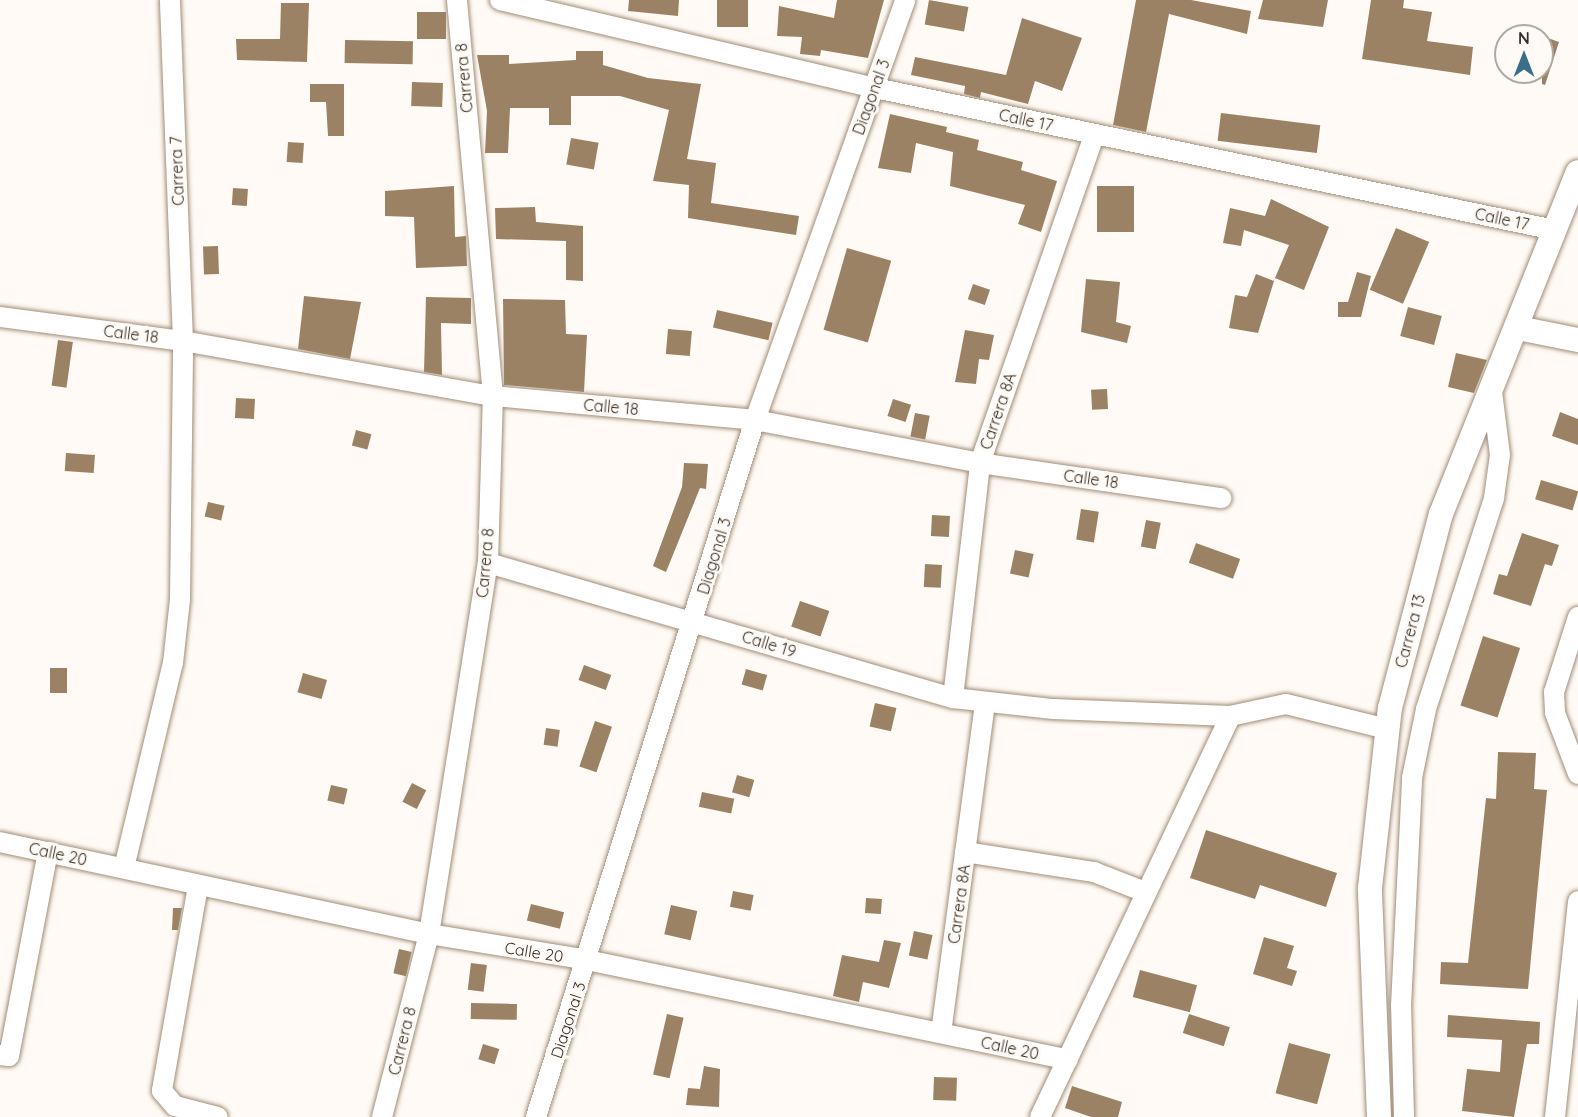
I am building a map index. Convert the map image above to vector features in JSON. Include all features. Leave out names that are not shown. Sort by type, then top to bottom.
[{"type":"street","name":"Carrera 7","points":[[124,868],[173,663],[180,600],[183,341],[170,0]]},
{"type":"street","name":"Carrera 8","points":[[382,1117],[429,934],[488,563],[493,396],[457,0]]},
{"type":"street","name":"Calle 17","points":[[500,0],[875,88],[1555,230]]},
{"type":"street","name":"Diagonal 3","points":[[536,1117],[695,621],[755,420],[905,0]]},
{"type":"street","name":"Carrera 8A","points":[[953,698],[980,463],[1094,135]]},
{"type":"street","name":"Carrera 13","points":[[1379,1117],[1370,888],[1387,729],[1441,514],[1518,328],[1578,172]]},
{"type":"street","name":"Calle 18","points":[[0,317],[183,341],[493,396],[755,420],[980,463],[1221,498]]},
{"type":"street","points":[[1518,328],[1578,340]]},
{"type":"street","points":[[1404,1117],[1401,1006],[1412,778],[1426,709],[1494,498],[1500,455],[1492,392]]},
{"type":"street","name":"Calle 19","points":[[488,563],[695,621],[953,698],[1053,709],[1230,716],[1286,704],[1387,729]]},
{"type":"street","points":[[1578,617],[1554,692],[1555,713],[1578,774]]},
{"type":"street","name":"Carrera 8A","points":[[942,1033],[985,703]]},
{"type":"street","points":[[1040,1117],[1230,716]]},
{"type":"street","name":"Calle 20","points":[[0,842],[429,934],[587,960],[1068,1060]]},
{"type":"street","points":[[0,1054],[9,1056],[48,852]]},
{"type":"street","points":[[965,852],[1094,872],[1145,892]]},
{"type":"street","points":[[198,886],[162,1092],[175,1106],[218,1117]]},
{"type":"street","points":[[1556,1117],[1578,901]]},
{"type":"building","points":[[629,0],[679,0],[678,16],[628,11]]},
{"type":"building","points":[[717,0],[748,0],[748,27],[717,27]]},
{"type":"building","points":[[837,0],[884,0],[868,58],[821,50],[820,56],[800,54],[802,37],[777,36],[779,6],[834,18]]},
{"type":"building","points":[[929,0],[968,7],[964,32],[925,25]]},
{"type":"building","points":[[1136,0],[1191,0],[1251,11],[1247,34],[1169,14],[1146,132],[1113,125]]},
{"type":"building","points":[[1263,0],[1328,0],[1323,27],[1258,19]]},
{"type":"building","points":[[1371,0],[1404,0],[1403,8],[1432,12],[1427,41],[1473,47],[1470,75],[1362,59]]},
{"type":"building","points":[[281,3],[309,3],[307,62],[237,60],[236,39],[280,39]]},
{"type":"building","points":[[417,12],[446,12],[446,39],[417,39]]},
{"type":"building","points":[[1022,18],[1082,38],[1062,91],[1035,81],[1028,104],[981,92],[980,98],[964,94],[965,86],[911,75],[915,57],[1006,75]]},
{"type":"building","points":[[345,40],[413,41],[413,64],[345,63]]},
{"type":"building","points":[[1554,40],[1559,42],[1554,57]]},
{"type":"building","points":[[576,51],[603,51],[603,65],[648,78],[701,84],[687,159],[716,163],[711,203],[799,216],[796,235],[688,218],[689,185],[653,181],[669,110],[620,96],[571,96],[571,125],[549,125],[549,108],[510,108],[508,153],[485,153],[487,111],[477,55],[509,55],[509,64],[576,60]]},
{"type":"building","points":[[412,82],[443,83],[442,107],[411,106]]},
{"type":"building","points":[[310,84],[344,84],[344,136],[328,136],[326,102],[310,102]]},
{"type":"building","points":[[1221,113],[1320,125],[1317,153],[1218,141]]},
{"type":"building","points":[[890,114],[947,127],[946,132],[979,140],[977,150],[1023,162],[1021,170],[1057,181],[1041,232],[1018,224],[1025,205],[950,186],[953,152],[916,143],[911,173],[878,168]]},
{"type":"building","points":[[571,138],[599,143],[594,169],[566,165]]},
{"type":"building","points":[[288,142],[304,143],[303,163],[287,162]]},
{"type":"building","points":[[454,186],[455,237],[466,236],[467,266],[416,268],[414,217],[385,216],[385,191]]},
{"type":"building","points":[[1097,186],[1134,186],[1134,232],[1097,232]]},
{"type":"building","points":[[233,188],[248,189],[247,206],[232,205]]},
{"type":"building","points":[[1271,199],[1329,227],[1304,290],[1275,278],[1289,245],[1244,230],[1241,246],[1223,243],[1230,208],[1265,216]]},
{"type":"building","points":[[535,207],[536,222],[583,226],[583,281],[566,280],[566,241],[496,239],[495,208]]},
{"type":"building","points":[[1396,228],[1429,242],[1403,304],[1370,290]]},
{"type":"building","points":[[218,246],[219,274],[204,275],[203,247]]},
{"type":"building","points":[[847,248],[891,261],[868,342],[824,330]]},
{"type":"building","points":[[1357,272],[1371,276],[1361,317],[1338,317],[1338,302],[1348,302]]},
{"type":"building","points":[[1256,274],[1274,281],[1258,333],[1229,328],[1235,295],[1247,297]]},
{"type":"building","points":[[1086,279],[1120,282],[1116,322],[1131,326],[1127,343],[1081,332]]},
{"type":"building","points":[[973,284],[990,290],[985,305],[968,299]]},
{"type":"building","points":[[304,296],[361,302],[350,359],[298,349]]},
{"type":"building","points":[[426,297],[471,298],[471,324],[441,323],[442,375],[424,372]]},
{"type":"building","points":[[503,299],[565,300],[566,334],[587,335],[584,392],[504,385]]},
{"type":"building","points":[[1408,307],[1442,316],[1434,345],[1400,336]]},
{"type":"building","points":[[717,310],[773,323],[768,340],[713,328]]},
{"type":"building","points":[[668,329],[692,331],[690,356],[666,354]]},
{"type":"building","points":[[965,330],[994,335],[989,360],[979,359],[976,384],[955,382]]},
{"type":"building","points":[[58,340],[73,342],[66,388],[52,386]]},
{"type":"building","points":[[1456,353],[1487,360],[1474,393],[1448,387]]},
{"type":"building","points":[[1107,389],[1108,409],[1092,410],[1091,390]]},
{"type":"building","points":[[236,398],[255,399],[254,419],[235,418]]},
{"type":"building","points":[[893,399],[911,405],[906,422],[887,416]]},
{"type":"building","points":[[1560,412],[1578,419],[1578,445],[1552,436]]},
{"type":"building","points":[[915,413],[930,416],[925,439],[910,437]]},
{"type":"building","points":[[356,430],[371,434],[367,450],[352,445]]},
{"type":"building","points":[[66,453],[95,455],[94,473],[65,471]]},
{"type":"building","points":[[684,463],[708,464],[706,489],[700,488],[666,572],[653,566],[682,487]]},
{"type":"building","points":[[1541,480],[1578,491],[1572,511],[1535,499]]},
{"type":"building","points":[[208,502],[225,506],[221,520],[205,517]]},
{"type":"building","points":[[1081,509],[1099,512],[1094,542],[1076,540]]},
{"type":"building","points":[[932,515],[950,516],[949,537],[931,536]]},
{"type":"building","points":[[1146,520],[1161,523],[1156,549],[1141,547]]},
{"type":"building","points":[[1522,533],[1559,545],[1552,566],[1545,564],[1531,606],[1493,594],[1499,574],[1507,576]]},
{"type":"building","points":[[1196,543],[1240,559],[1233,579],[1189,563]]},
{"type":"building","points":[[1015,550],[1034,554],[1029,577],[1010,573]]},
{"type":"building","points":[[925,564],[942,565],[941,588],[924,587]]},
{"type":"building","points":[[800,601],[829,611],[821,637],[791,627]]},
{"type":"building","points":[[1483,636],[1520,648],[1498,717],[1460,705]]},
{"type":"building","points":[[584,665],[611,675],[606,690],[579,680]]},
{"type":"building","points":[[50,668],[67,668],[67,693],[50,693]]},
{"type":"building","points":[[746,669],[767,675],[763,690],[742,684]]},
{"type":"building","points":[[303,673],[327,680],[322,699],[297,692]]},
{"type":"building","points":[[875,703],[896,708],[891,731],[870,726]]},
{"type":"building","points":[[595,721],[612,727],[596,772],[579,766]]},
{"type":"building","points":[[546,728],[560,730],[557,747],[544,745]]},
{"type":"building","points":[[1498,752],[1536,753],[1534,789],[1547,790],[1528,989],[1440,984],[1441,962],[1468,963],[1486,798],[1496,799]]},
{"type":"building","points":[[737,775],[754,780],[749,797],[732,792]]},
{"type":"building","points":[[412,783],[426,790],[417,809],[402,802]]},
{"type":"building","points":[[331,785],[348,789],[344,804],[327,801]]},
{"type":"building","points":[[702,792],[734,799],[731,814],[699,807]]},
{"type":"building","points":[[1206,830],[1337,873],[1326,907],[1260,885],[1255,899],[1190,878]]},
{"type":"building","points":[[733,891],[754,895],[751,911],[730,907]]},
{"type":"building","points":[[866,898],[882,899],[881,914],[865,913]]},
{"type":"building","points":[[531,904],[564,912],[560,929],[527,920]]},
{"type":"building","points":[[671,905],[697,911],[691,940],[664,934]]},
{"type":"building","points":[[173,908],[182,908],[178,930],[172,930]]},
{"type":"building","points":[[914,931],[933,935],[927,959],[909,955]]},
{"type":"building","points":[[1264,937],[1294,946],[1287,968],[1297,971],[1292,986],[1253,974]]},
{"type":"building","points":[[884,940],[901,943],[889,988],[863,982],[859,1002],[833,996],[842,955],[879,962]]},
{"type":"building","points":[[399,949],[412,952],[406,976],[393,973]]},
{"type":"building","points":[[471,963],[487,965],[484,992],[468,990]]},
{"type":"building","points":[[1140,970],[1197,985],[1190,1012],[1133,997]]},
{"type":"building","points":[[471,1003],[517,1004],[517,1020],[471,1019]]},
{"type":"building","points":[[667,1014],[684,1018],[670,1078],[653,1074]]},
{"type":"building","points":[[1189,1014],[1230,1027],[1224,1046],[1183,1033]]},
{"type":"building","points":[[1448,1015],[1540,1022],[1539,1044],[1527,1044],[1514,1117],[1462,1111],[1467,1069],[1500,1072],[1502,1040],[1447,1037]]},
{"type":"building","points":[[1289,1043],[1331,1054],[1317,1104],[1276,1093]]},
{"type":"building","points":[[483,1044],[499,1049],[495,1064],[478,1059]]},
{"type":"building","points":[[704,1066],[720,1069],[719,1107],[686,1105],[688,1088],[700,1089]]},
{"type":"building","points":[[934,1077],[957,1078],[956,1101],[933,1100]]},
{"type":"building","points":[[1072,1086],[1122,1102],[1118,1117],[1091,1117],[1065,1108]]}]
